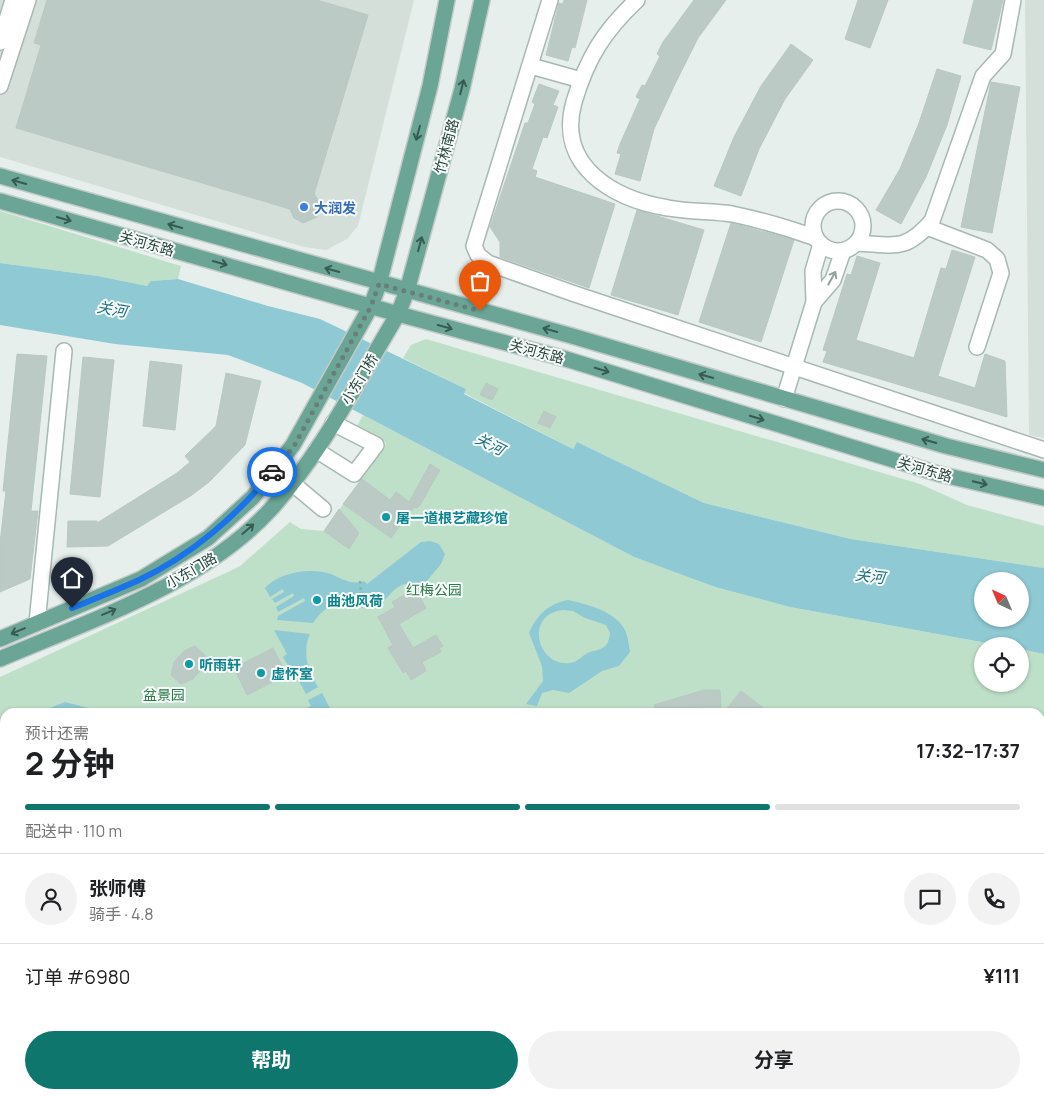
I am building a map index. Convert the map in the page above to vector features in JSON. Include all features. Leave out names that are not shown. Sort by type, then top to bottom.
[{"type":"main road","points":[[371,306],[379,284],[430,86],[447,0]]},
{"type":"main road","name":"竹林南路","points":[[407,292],[462,89],[482,0]]},
{"type":"main road","name":"关河东路","points":[[0,176],[407,292],[581,339],[946,446],[1044,470]]},
{"type":"main road","name":"关河东路","points":[[0,201],[398,314],[566,359],[939,474],[1044,498]]},
{"type":"main road","points":[[398,314],[407,292]]},
{"type":"main road","name":"小东门桥","points":[[313,408],[371,306]]},
{"type":"main road","name":"小东门桥","points":[[334,421],[398,314]]},
{"type":"main road","name":"小东门路","points":[[0,639],[141,579],[208,538],[253,497],[294,446],[313,408]]},
{"type":"main road","name":"小东门路","points":[[0,659],[147,596],[220,554],[269,511],[316,450],[334,421]]},
{"type":"street","points":[[0,42],[13,0]]},
{"type":"street","points":[[0,86],[28,0]]},
{"type":"street","points":[[550,0],[474,246],[478,255],[488,263],[572,293],[1044,450]]},
{"type":"street","points":[[637,0],[601,40],[580,80],[572,111],[572,146],[586,168],[604,186],[631,198],[668,208],[709,210],[763,220],[818,241],[827,248],[843,251],[857,243],[900,246],[917,238],[932,221],[983,76],[1003,54],[1012,0]]},
{"type":"street","points":[[531,66],[580,80]]},
{"type":"street","points":[[784,399],[814,302],[813,271],[818,241],[814,222],[821,208],[827,204],[844,202],[852,205],[862,218],[864,227],[857,243]]},
{"type":"street","points":[[927,227],[987,250],[996,259],[1001,273],[976,347]]},
{"type":"street","points":[[814,302],[833,280],[843,251]]},
{"type":"street","points":[[38,623],[64,351]]},
{"type":"street","points":[[316,450],[354,474],[376,445],[334,421]]},
{"type":"street","points":[[292,483],[323,509]]},
{"type":"path","points":[[360,581],[361,592],[369,600],[371,608]]},
{"type":"shaded area","points":[[0,0],[414,0],[358,226],[347,239],[326,250],[304,247],[0,157]]},
{"type":"shaded area","points":[[1025,0],[1044,0],[1044,438],[1029,435]]},
{"type":"green space","points":[[0,211],[181,266],[178,279],[152,281],[147,286],[98,276],[0,263]]},
{"type":"green space","points":[[426,339],[920,484],[967,505],[1044,526],[1044,568],[851,539],[704,503],[577,442],[573,449],[464,393],[466,389],[403,358],[411,345]]},
{"type":"green space","name":"红梅公园","points":[[363,415],[634,557],[715,587],[790,607],[974,641],[974,692],[1029,692],[1029,651],[1044,654],[1044,708],[0,708],[0,677],[240,566],[290,522],[301,529],[324,531],[386,444],[356,428]]},
{"type":"water","name":"关河","points":[[0,263],[98,276],[147,286],[151,281],[178,279],[268,306],[320,319],[466,389],[464,394],[573,449],[577,442],[704,503],[851,539],[1044,568],[1044,654],[1029,651],[1029,637],[974,637],[974,641],[790,607],[715,587],[634,557],[302,383],[228,355],[115,344],[0,325]]},
{"type":"water","points":[[430,541],[439,544],[445,554],[441,564],[420,589],[408,584],[401,585],[379,604],[365,608],[336,604],[329,607],[313,623],[277,620],[278,616],[305,601],[304,598],[278,612],[276,607],[294,596],[293,593],[275,603],[272,599],[284,592],[283,589],[270,597],[265,588],[278,578],[296,572],[314,571],[331,574],[355,583],[364,581],[367,584],[421,542]]},
{"type":"water","points":[[568,600],[584,604],[601,610],[616,619],[626,632],[630,652],[619,666],[602,671],[569,693],[553,690],[542,693],[537,706],[526,704],[543,681],[542,666],[529,633],[544,611]],"holes":[[[563,610],[573,611],[585,618],[606,625],[610,633],[608,642],[604,647],[588,653],[576,661],[570,663],[559,662],[550,657],[543,649],[539,630],[543,621],[551,614]]]},
{"type":"water","points":[[274,630],[310,634],[306,647],[307,661],[311,675],[318,687],[306,694],[292,668],[290,669],[283,657],[287,654]]},
{"type":"water","points":[[322,693],[330,708],[306,708],[311,706],[308,700]]},
{"type":"water","points":[[65,702],[88,708],[50,708]]},
{"type":"building","points":[[47,0],[317,0],[368,15],[314,194],[320,203],[317,217],[303,223],[294,218],[290,209],[16,128],[41,45],[34,43]]},
{"type":"building","points":[[564,0],[587,0],[575,48],[572,47],[568,61],[546,55],[559,3],[563,4]]},
{"type":"building","points":[[694,0],[726,0],[698,38],[675,84],[654,129],[640,181],[615,174],[621,154],[617,153],[620,144],[640,99],[636,97],[642,85],[645,86],[660,56],[657,54],[663,42]]},
{"type":"building","points":[[858,0],[888,0],[870,48],[845,39]]},
{"type":"building","points":[[974,0],[1003,0],[991,50],[963,43]]},
{"type":"building","points":[[791,44],[813,60],[785,99],[759,149],[741,196],[714,186],[734,137],[761,86]]},
{"type":"building","points":[[937,69],[961,76],[947,125],[926,177],[901,224],[876,210],[900,169],[919,123]]},
{"type":"building","points":[[991,82],[1020,87],[992,233],[961,227]]},
{"type":"building","points":[[539,84],[559,91],[553,105],[558,107],[547,138],[543,137],[532,169],[537,171],[535,177],[615,204],[589,288],[500,257],[500,242],[490,227],[525,123],[528,123],[535,104],[532,102]]},
{"type":"building","points":[[637,210],[704,230],[678,315],[611,295]]},
{"type":"building","points":[[731,223],[794,240],[761,342],[699,322]]},
{"type":"building","points":[[952,250],[975,257],[938,376],[975,388],[985,354],[1005,361],[1007,417],[823,362],[827,351],[823,350],[847,274],[851,275],[857,256],[880,263],[856,340],[914,358],[941,268],[946,269]]},
{"type":"building","points":[[17,354],[47,356],[31,511],[38,511],[30,579],[0,592],[0,543],[6,491],[3,491]]},
{"type":"building","points":[[83,357],[114,360],[100,497],[70,494]]},
{"type":"building","points":[[150,361],[182,365],[175,430],[143,426]]},
{"type":"building","points":[[226,373],[261,381],[245,445],[209,482],[192,495],[108,546],[67,547],[68,521],[97,521],[97,523],[177,473],[190,462],[185,456],[216,426]]},
{"type":"building","points":[[486,383],[498,389],[492,400],[480,395]]},
{"type":"building","points":[[544,411],[556,417],[550,428],[538,423]]},
{"type":"building","points":[[430,464],[440,470],[420,505],[417,508],[414,507],[391,538],[343,504],[362,479],[390,500],[396,492],[409,502]]},
{"type":"building","points":[[339,509],[359,533],[349,549],[324,531]]},
{"type":"building","points":[[415,589],[426,608],[399,624],[413,648],[436,635],[443,646],[439,648],[441,652],[422,662],[426,671],[411,680],[406,671],[403,673],[388,648],[393,645],[378,617],[395,607],[392,602]]},
{"type":"building","name":"听雨轩","points":[[195,646],[205,655],[204,666],[193,679],[181,684],[171,675],[174,662],[184,651]]},
{"type":"building","name":"虚怀室","points":[[273,648],[287,675],[247,695],[234,668]]},
{"type":"building","points":[[704,690],[720,690],[721,707],[655,708],[654,705]]},
{"type":"building","points":[[741,691],[764,708],[727,708]]},
{"type":"way so far","points":[[272,472],[294,446],[313,408],[371,306],[379,284],[480,311]]},
{"type":"place","name":"大润发","points":[[304,207]]},
{"type":"place","name":"屠一道根艺藏珍馆","points":[[386,517]]},
{"type":"place","name":"曲池风荷","points":[[317,600]]},
{"type":"place","name":"听雨轩","points":[[189,664]]},
{"type":"place","name":"虚怀室","points":[[261,673]]},
{"type":"route","points":[[72,608],[141,579],[208,538],[253,497],[272,472]]},
{"type":"park label","name":"盆景园","points":[[164,694]]}]
